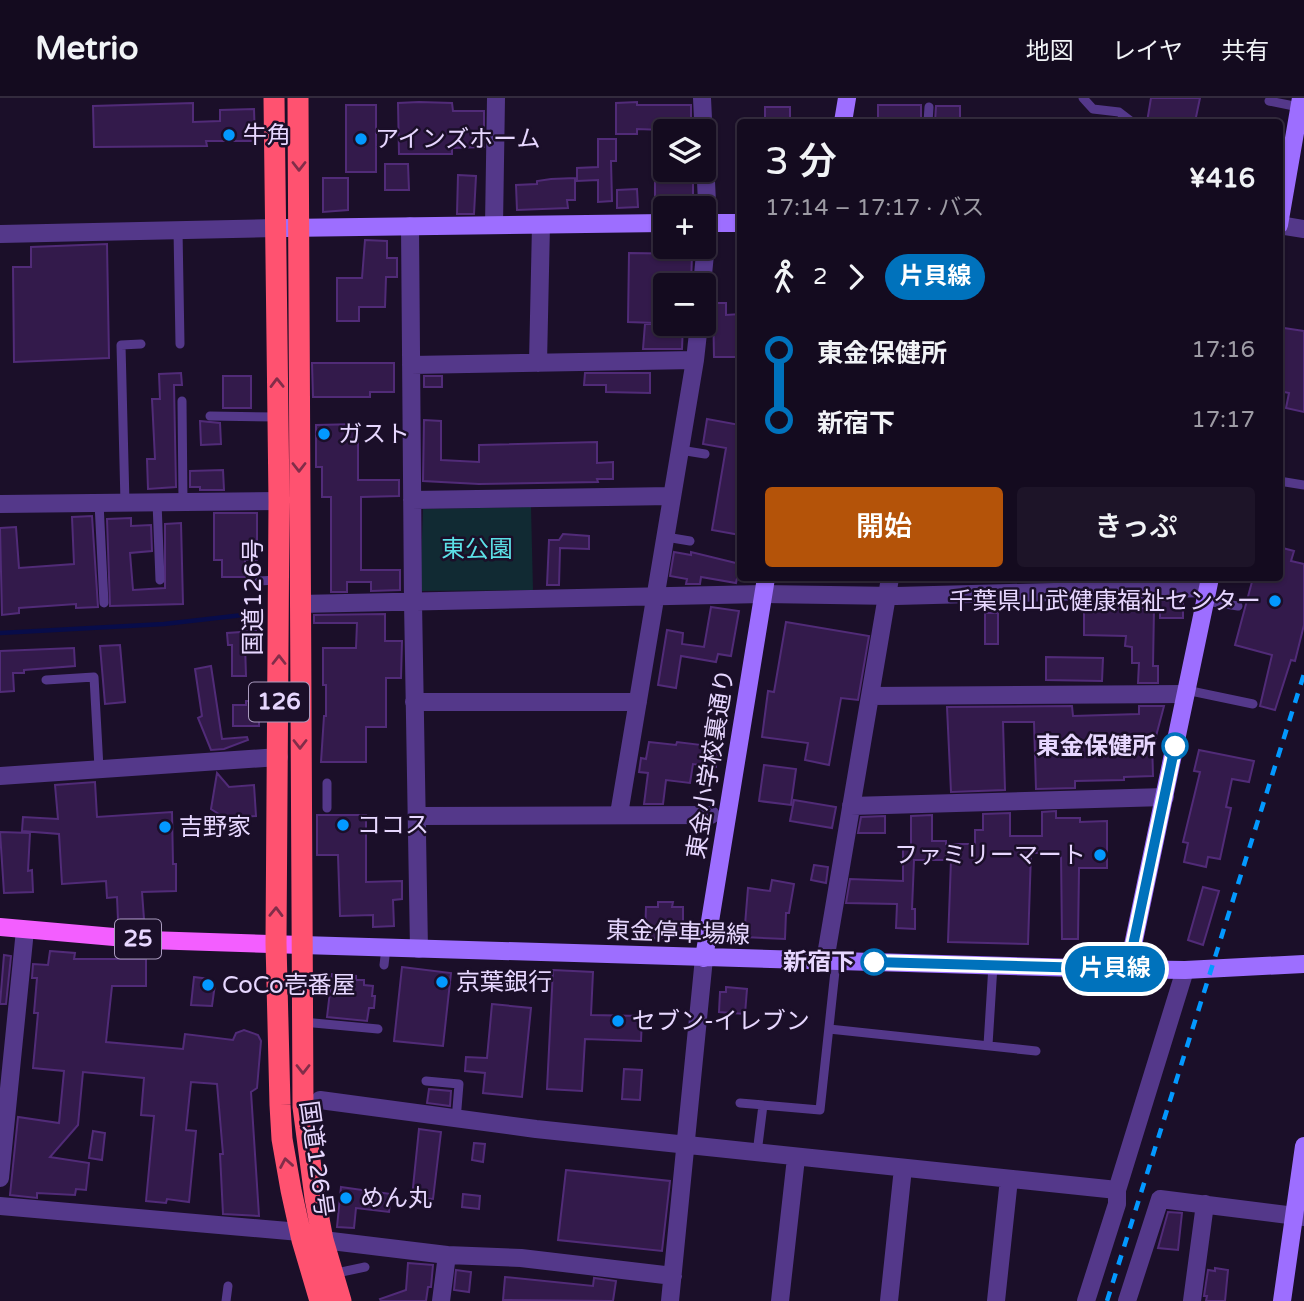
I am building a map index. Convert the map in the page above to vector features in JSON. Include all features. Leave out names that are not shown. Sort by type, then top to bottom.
[{"type":"highway","name":"国道126号","points":[[274,98],[272,342],[278,416],[279,501],[269,581],[279,757],[275,943],[282,1139],[323,1287],[341,1301]]},
{"type":"highway","name":"国道126号","points":[[298,98],[303,1107],[312,1181],[307,1200],[310,1220],[308,1237]]},
{"type":"main road","name":"25","points":[[0,927],[148,940],[302,945]]},
{"type":"street","points":[[494,225],[496,98]]},
{"type":"street","points":[[702,98],[705,196]]},
{"type":"street","points":[[844,119],[847,98]]},
{"type":"street","points":[[1283,202],[1300,102]]},
{"type":"street","points":[[0,234],[653,223]]},
{"type":"street","points":[[716,223],[737,223]]},
{"type":"street","points":[[538,363],[541,225]]},
{"type":"street","points":[[410,226],[419,949]]},
{"type":"street","points":[[1283,226],[1304,229]]},
{"type":"street","points":[[619,814],[698,336]]},
{"type":"street","points":[[411,365],[695,360]]},
{"type":"street","points":[[412,500],[673,496]]},
{"type":"street","points":[[0,504],[279,501]]},
{"type":"street","points":[[830,962],[851,806],[890,581]]},
{"type":"street","points":[[299,604],[656,598],[765,586],[887,596],[1208,589],[1128,969]]},
{"type":"street","name":"東金小学校裏通り","points":[[704,958],[765,586]]},
{"type":"street","points":[[870,696],[1186,692]]},
{"type":"street","points":[[414,702],[638,702]]},
{"type":"street","points":[[0,776],[279,757]]},
{"type":"street","points":[[851,806],[1165,797]]},
{"type":"street","points":[[416,816],[710,815]]},
{"type":"street","points":[[0,1178],[25,930]]},
{"type":"street","name":"東金停車場線","points":[[302,945],[385,956],[419,949],[1185,970],[1304,964]]},
{"type":"street","points":[[670,1301],[704,958]]},
{"type":"street","points":[[1086,1301],[1117,1204],[1117,1190],[1185,970]]},
{"type":"street","points":[[320,1100],[456,1120],[1117,1190]]},
{"type":"street","points":[[1282,1301],[1300,1217],[1304,1146]]},
{"type":"street","points":[[780,1301],[796,1157]]},
{"type":"street","points":[[888,1301],[903,1168]]},
{"type":"street","points":[[996,1301],[1009,1179]]},
{"type":"street","points":[[1128,1301],[1160,1199],[1300,1217]]},
{"type":"street","points":[[1192,1301],[1205,1204]]},
{"type":"street","points":[[0,1206],[308,1237],[447,1255],[521,1258],[673,1276]]},
{"type":"street","points":[[441,1301],[447,1255]]},
{"type":"lane","points":[[1083,98],[1093,109],[1119,112],[1128,119]]},
{"type":"lane","points":[[1269,101],[1300,102]]},
{"type":"lane","points":[[928,119],[929,107]]},
{"type":"lane","points":[[178,230],[180,344]]},
{"type":"lane","points":[[125,503],[121,345],[141,344]]},
{"type":"lane","points":[[182,401],[183,502]]},
{"type":"lane","points":[[210,416],[278,416]]},
{"type":"lane","points":[[680,450],[705,454]]},
{"type":"lane","points":[[1283,482],[1304,485]]},
{"type":"lane","points":[[157,502],[160,580]]},
{"type":"lane","points":[[99,503],[104,603]]},
{"type":"lane","points":[[666,537],[690,541]]},
{"type":"lane","points":[[1208,589],[1238,607]]},
{"type":"lane","points":[[46,680],[94,677],[99,768]]},
{"type":"lane","points":[[1186,692],[1253,704]]},
{"type":"lane","points":[[327,783],[327,808]]},
{"type":"lane","points":[[740,1103],[820,1110],[829,1028],[830,962]]},
{"type":"lane","points":[[988,1045],[993,965]]},
{"type":"lane","points":[[302,1022],[378,1029]]},
{"type":"lane","points":[[829,1028],[1036,1051]]},
{"type":"lane","points":[[426,1081],[460,1084],[456,1120]]},
{"type":"lane","points":[[757,1153],[763,1105]]},
{"type":"lane","points":[[323,1287],[365,1267]]},
{"type":"lane","points":[[226,1301],[228,1286]]},
{"type":"green space","name":"東公園","points":[[531,507],[533,590],[420,591],[423,509]]},
{"type":"building","points":[[1151,98],[1200,98],[1196,119],[1148,119]]},
{"type":"building","points":[[193,103],[193,122],[220,121],[220,110],[254,109],[255,141],[206,141],[207,146],[94,147],[93,106]]},
{"type":"building","points":[[398,103],[452,103],[453,111],[484,111],[484,147],[452,148],[452,154],[399,154]]},
{"type":"building","points":[[616,103],[691,105],[691,119],[653,119],[653,130],[637,129],[637,134],[616,134]]},
{"type":"building","name":"アインズホーム","points":[[346,105],[376,105],[376,172],[346,172]]},
{"type":"building","points":[[878,105],[921,105],[921,119],[878,119]]},
{"type":"building","points":[[936,106],[960,106],[960,119],[935,119]]},
{"type":"building","points":[[765,107],[790,107],[790,119],[765,119]]},
{"type":"building","points":[[598,139],[616,139],[616,161],[611,161],[612,201],[598,202],[598,180],[577,181],[577,168],[598,167]]},
{"type":"building","points":[[385,164],[408,164],[409,190],[385,190]]},
{"type":"building","points":[[458,175],[476,176],[474,214],[457,214]]},
{"type":"building","points":[[323,178],[348,178],[348,210],[323,212]]},
{"type":"building","points":[[575,178],[575,200],[567,200],[568,208],[517,210],[516,185]]},
{"type":"building","points":[[655,182],[693,182],[693,196],[655,196]]},
{"type":"building","points":[[637,189],[638,207],[617,208],[617,190]]},
{"type":"building","points":[[365,240],[387,241],[387,258],[397,258],[397,277],[386,277],[385,307],[359,307],[359,321],[337,321],[337,278],[362,278]]},
{"type":"building","points":[[107,244],[109,358],[14,362],[13,267],[31,267],[31,247]]},
{"type":"building","points":[[629,253],[653,253],[653,259],[692,259],[691,273],[653,273],[653,323],[628,322]]},
{"type":"building","points":[[716,303],[726,303],[726,315],[737,314],[737,357],[714,357]]},
{"type":"building","points":[[645,324],[653,324],[653,336],[683,336],[682,349],[643,349]]},
{"type":"building","points":[[1284,328],[1304,331],[1304,412],[1286,408],[1289,393],[1283,392]]},
{"type":"building","points":[[312,363],[394,363],[394,392],[370,392],[370,397],[313,397]]},
{"type":"building","points":[[181,373],[182,385],[174,385],[176,487],[148,489],[147,459],[155,459],[152,399],[160,399],[159,374]]},
{"type":"building","points":[[585,373],[650,373],[650,393],[606,392],[606,385],[584,385]]},
{"type":"building","points":[[223,376],[251,376],[251,408],[223,408]]},
{"type":"building","points":[[424,376],[442,376],[442,387],[424,387]]},
{"type":"building","points":[[707,419],[737,424],[737,534],[712,530],[726,448],[703,444]]},
{"type":"building","points":[[424,420],[441,421],[441,460],[479,462],[479,445],[597,442],[597,463],[613,462],[613,479],[597,479],[598,482],[479,484],[423,481]]},
{"type":"building","points":[[200,421],[220,423],[221,444],[201,445]]},
{"type":"building","points":[[358,424],[358,480],[399,480],[399,496],[361,497],[361,570],[400,570],[400,590],[371,591],[371,582],[347,582],[347,592],[331,592],[331,497],[322,497],[322,467],[316,467],[316,425]]},
{"type":"building","points":[[223,470],[224,490],[200,490],[200,487],[190,487],[190,471]]},
{"type":"building","points":[[214,513],[257,513],[257,560],[245,560],[245,577],[222,577],[222,560],[214,560]]},
{"type":"building","points":[[92,516],[98,607],[76,608],[76,604],[19,608],[19,613],[2,615],[0,528],[16,527],[19,568],[74,564],[72,517]]},
{"type":"building","points":[[131,518],[131,526],[151,525],[152,551],[130,553],[133,590],[165,588],[165,524],[181,523],[183,604],[110,606],[107,519]]},
{"type":"building","points":[[563,534],[589,536],[589,549],[560,548],[559,585],[547,585],[549,540],[559,540]]},
{"type":"building","name":"千葉県山武健康福祉センター","points":[[1283,548],[1294,551],[1291,561],[1304,564],[1304,625],[1295,661],[1291,660],[1275,710],[1260,706],[1272,655],[1235,645],[1252,581],[1283,581]]},
{"type":"building","points":[[674,552],[691,555],[691,552],[737,563],[736,583],[701,577],[700,584],[686,584],[687,579],[670,576]]},
{"type":"building","points":[[1183,600],[1183,618],[1160,618],[1160,601]]},
{"type":"building","points":[[1084,604],[1112,605],[1112,608],[1154,608],[1153,666],[1158,666],[1158,683],[1138,683],[1139,663],[1132,663],[1132,647],[1125,646],[1126,636],[1084,635]]},
{"type":"building","points":[[711,607],[739,611],[731,656],[718,654],[716,662],[681,656],[676,688],[658,685],[667,630],[683,633],[682,644],[704,647]]},
{"type":"building","points":[[985,613],[998,613],[998,644],[985,644]]},
{"type":"building","points":[[385,614],[385,641],[402,641],[401,678],[386,678],[386,727],[366,727],[366,762],[321,762],[326,716],[323,648],[356,648],[357,623],[314,623],[314,615]]},
{"type":"building","points":[[786,622],[869,636],[858,700],[841,698],[829,765],[805,760],[808,743],[762,737],[768,691],[774,692]]},
{"type":"building","points":[[256,631],[256,643],[245,644],[246,676],[232,676],[232,645],[228,645],[227,633]]},
{"type":"building","points":[[120,645],[125,702],[105,704],[100,646]]},
{"type":"building","points":[[74,648],[75,666],[13,673],[14,691],[0,692],[0,651]]},
{"type":"building","points":[[1046,657],[1103,658],[1102,681],[1046,680]]},
{"type":"building","points":[[211,666],[222,739],[247,737],[248,740],[224,749],[211,750],[198,718],[202,716],[195,669]]},
{"type":"building","points":[[246,701],[259,701],[259,726],[233,726],[233,705],[246,705]]},
{"type":"building","points":[[1072,706],[1073,716],[1139,714],[1139,706],[1164,706],[1155,740],[1152,740],[1153,776],[1124,777],[1124,780],[1075,781],[1075,788],[1036,789],[1034,722],[1003,722],[1005,790],[951,792],[947,707]]},
{"type":"building","points":[[649,742],[718,747],[716,767],[693,764],[690,783],[666,780],[663,804],[644,804],[648,773],[639,772],[641,758],[646,759]]},
{"type":"building","points":[[1199,750],[1254,761],[1249,782],[1232,779],[1226,807],[1231,808],[1220,859],[1208,857],[1206,867],[1184,862],[1188,843],[1183,842],[1200,772],[1194,771]]},
{"type":"building","points":[[764,765],[796,769],[791,805],[759,801]]},
{"type":"building","points":[[217,773],[229,787],[254,785],[256,816],[225,818],[211,809]]},
{"type":"building","points":[[95,782],[97,817],[172,812],[176,891],[142,892],[144,919],[118,920],[117,897],[107,898],[106,881],[62,884],[59,834],[22,831],[23,817],[58,819],[55,785]]},
{"type":"building","points":[[794,800],[836,807],[832,828],[790,821]]},
{"type":"building","points":[[1056,811],[1056,818],[1080,818],[1080,822],[1107,821],[1107,868],[1079,868],[1078,939],[1062,939],[1061,853],[1031,853],[1028,944],[948,942],[951,860],[914,860],[912,909],[915,909],[915,929],[896,928],[897,904],[846,903],[850,879],[903,881],[903,845],[911,845],[911,816],[932,815],[932,841],[975,844],[975,830],[983,830],[983,814],[1010,813],[1010,836],[1042,836],[1042,812]]},
{"type":"building","points":[[317,815],[366,815],[366,882],[402,881],[402,899],[393,900],[394,926],[373,927],[373,915],[340,916],[338,855],[317,855]]},
{"type":"building","points":[[885,816],[885,833],[858,833],[861,817]]},
{"type":"building","points":[[0,832],[30,833],[28,871],[32,870],[33,892],[4,893]]},
{"type":"building","points":[[814,865],[828,867],[826,883],[811,880]]},
{"type":"building","points":[[772,880],[794,884],[789,913],[786,913],[785,939],[744,937],[748,888],[770,891]]},
{"type":"building","points":[[1203,887],[1219,891],[1203,945],[1188,940]]},
{"type":"building","points":[[658,902],[673,902],[672,907],[683,907],[683,928],[670,939],[645,938],[646,907],[658,907]]},
{"type":"building","points":[[50,951],[75,953],[74,959],[146,959],[146,986],[112,986],[106,1042],[183,1049],[185,1034],[233,1040],[236,1033],[244,1030],[258,1035],[261,1041],[257,1088],[251,1092],[259,1216],[223,1214],[220,1154],[223,1154],[217,1084],[191,1082],[186,1130],[196,1131],[189,1202],[167,1199],[166,1203],[146,1201],[154,1116],[141,1115],[144,1078],[83,1072],[78,1125],[50,1157],[89,1163],[86,1190],[76,1189],[75,1195],[37,1193],[37,1198],[10,1195],[18,1117],[59,1123],[64,1071],[33,1068],[38,1013],[34,1013],[37,978],[32,978],[33,964],[48,965]]},
{"type":"building","points":[[4,955],[11,956],[6,1004],[0,1004]]},
{"type":"building","points":[[402,967],[451,973],[443,1046],[394,1041]]},
{"type":"building","points":[[553,970],[593,972],[591,1015],[642,1016],[641,1041],[585,1039],[582,1091],[547,1089]]},
{"type":"building","points":[[332,974],[356,976],[356,980],[364,980],[364,985],[373,986],[374,1008],[369,1008],[367,1021],[327,1017]]},
{"type":"building","points":[[194,977],[210,979],[215,984],[212,1006],[191,1005]]},
{"type":"building","points":[[726,987],[747,989],[745,1014],[719,1012],[720,992],[726,992]]},
{"type":"building","points":[[492,1004],[531,1008],[522,1097],[483,1093],[485,1073],[465,1071],[466,1057],[487,1058]]},
{"type":"building","points":[[624,1069],[642,1070],[640,1100],[622,1099]]},
{"type":"building","points":[[429,1089],[451,1091],[450,1106],[427,1103]]},
{"type":"building","points":[[419,1129],[441,1132],[433,1199],[412,1197]]},
{"type":"building","points":[[93,1131],[105,1133],[102,1160],[89,1158]]},
{"type":"building","points":[[474,1143],[485,1144],[483,1162],[472,1160]]},
{"type":"building","points":[[566,1170],[670,1181],[662,1251],[558,1240]]},
{"type":"building","points":[[341,1187],[391,1194],[389,1212],[356,1208],[354,1228],[337,1227]]},
{"type":"building","points":[[463,1194],[480,1196],[479,1209],[462,1207]]},
{"type":"building","points":[[1168,1212],[1182,1213],[1178,1250],[1158,1248]]},
{"type":"building","points":[[408,1263],[433,1265],[431,1287],[428,1287],[426,1301],[381,1301],[380,1299],[406,1290]]},
{"type":"building","points":[[1215,1268],[1228,1270],[1225,1301],[1206,1301],[1207,1296],[1204,1296],[1208,1270],[1215,1271]]},
{"type":"building","points":[[456,1270],[471,1272],[469,1292],[454,1290]]},
{"type":"building","points":[[505,1277],[593,1286],[594,1278],[616,1281],[613,1301],[503,1300]]},
{"type":"waterway","points":[[0,633],[164,624],[260,613]]},
{"type":"railway","points":[[1107,1301],[1304,674]]},
{"type":"bus line","name":"片貝線","points":[[874,962],[1128,969],[1175,746]]},
{"type":"place","name":"牛角","points":[[229,135]]},
{"type":"place","name":"アインズホーム","points":[[361,139]]},
{"type":"place","name":"ガスト","points":[[324,434]]},
{"type":"place","name":"千葉県山武健康福祉センター","points":[[1275,601]]},
{"type":"place","name":"東金保健所","points":[[1175,746]]},
{"type":"place","name":"ココス","points":[[343,825]]},
{"type":"place","name":"吉野家","points":[[165,827]]},
{"type":"place","name":"ファミリーマート","points":[[1100,855]]},
{"type":"place","name":"新宿下","points":[[874,962]]},
{"type":"place","name":"京葉銀行","points":[[442,982]]},
{"type":"place","name":"CoCo壱番屋","points":[[208,985]]},
{"type":"place","name":"セブン-イレブン","points":[[618,1021]]},
{"type":"place","name":"めん丸","points":[[346,1198]]}]
